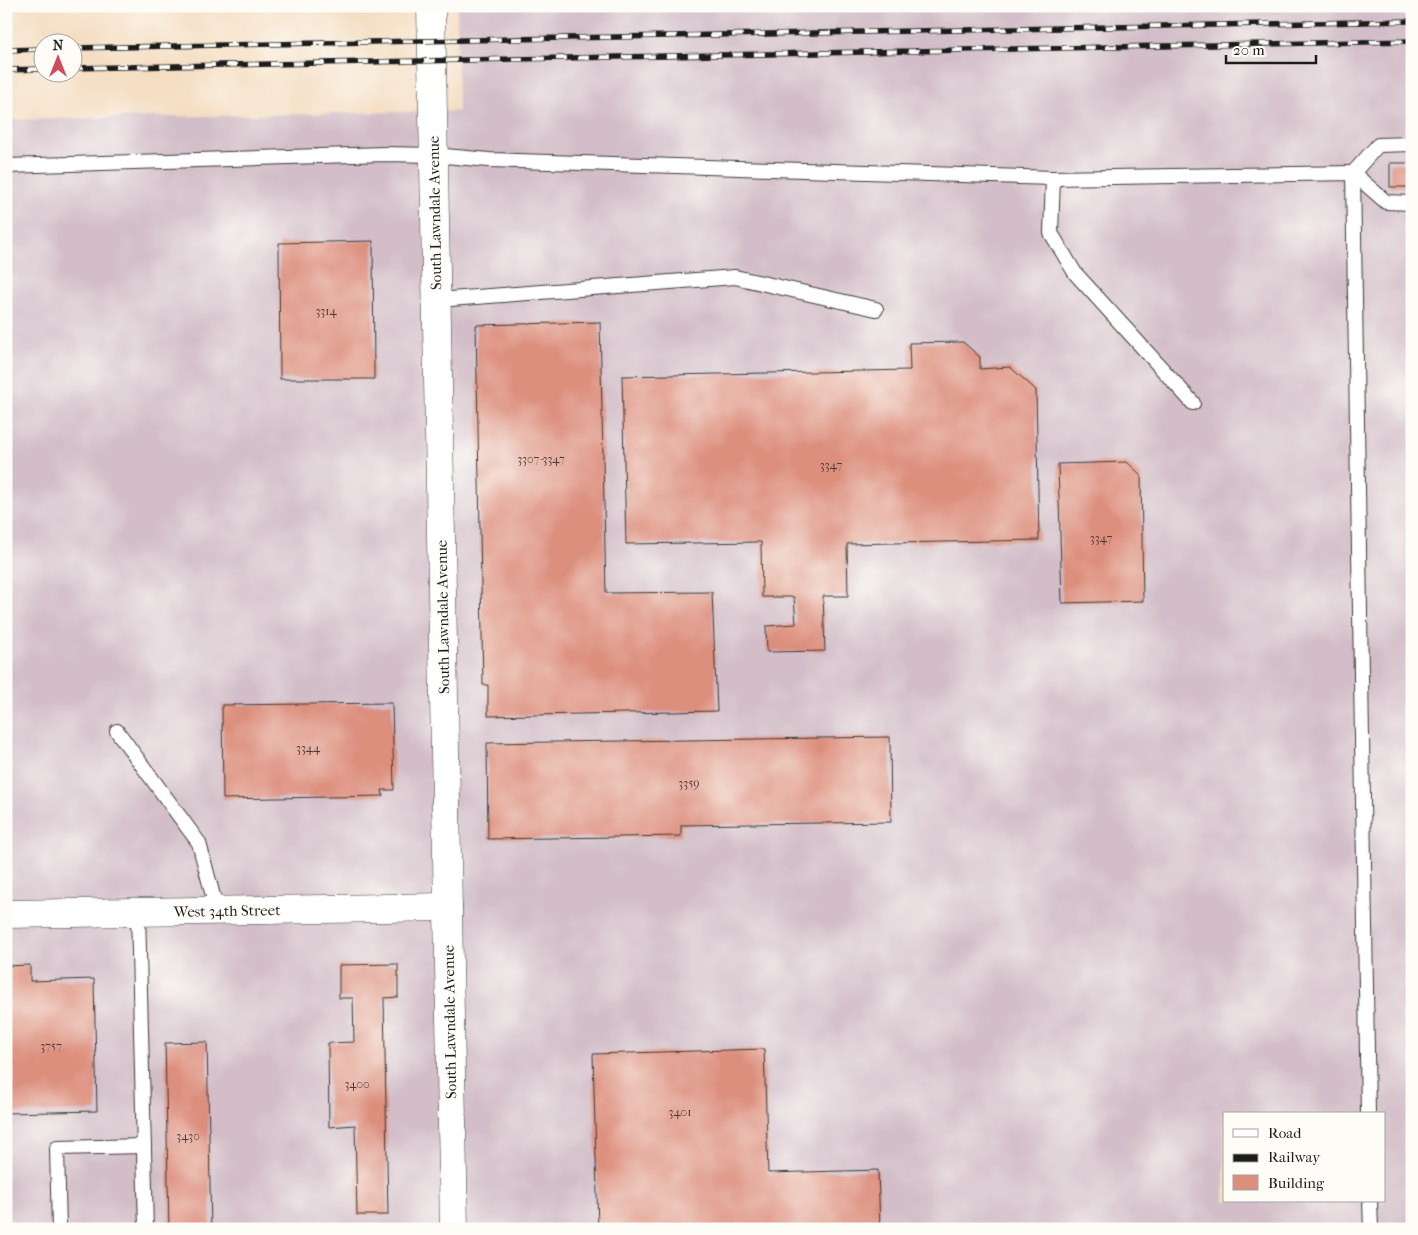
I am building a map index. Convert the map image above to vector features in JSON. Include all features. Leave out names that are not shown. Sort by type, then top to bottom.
[{"type":"street","name":"South Lawndale Avenue","points":[[431,6],[454,1229]]},
{"type":"street","name":"West 34th Street","points":[[6,914],[448,907]]},
{"type":"lane","points":[[1368,1112],[1353,173],[1378,145],[1412,144]]},
{"type":"lane","points":[[6,166],[375,154],[434,155],[489,160],[1053,178],[1353,173],[1386,202],[1412,203]]},
{"type":"lane","points":[[1053,178],[1051,233],[1075,273],[1193,403]]},
{"type":"lane","points":[[437,300],[735,277],[876,309]]},
{"type":"lane","points":[[116,731],[199,844],[217,911]]},
{"type":"lane","points":[[138,912],[146,1229]]},
{"type":"lane","points":[[59,1229],[57,1148],[144,1146]]},
{"type":"lane","points":[[1370,1202],[1370,1229]]},
{"type":"shaded area","points":[[457,6],[1412,6],[1412,1229],[6,1229],[6,120],[458,111]]},
{"type":"building","points":[[1390,163],[1412,163],[1412,187],[1390,187]]},
{"type":"building","points":[[373,241],[374,379],[280,379],[279,243]]},
{"type":"building","points":[[600,322],[606,593],[712,592],[717,711],[488,716],[488,685],[483,685],[476,325]]},
{"type":"building","points":[[963,342],[980,357],[980,369],[1010,367],[1036,390],[1039,540],[847,544],[848,596],[823,596],[825,651],[767,652],[766,626],[796,624],[794,597],[762,597],[761,542],[626,544],[622,376],[910,370],[909,343]]},
{"type":"building","points":[[1127,462],[1141,475],[1143,601],[1062,603],[1058,464]]},
{"type":"building","points":[[392,703],[394,790],[382,790],[383,796],[223,799],[222,705]]},
{"type":"building","points":[[890,737],[891,822],[681,825],[681,836],[488,839],[487,743]]},
{"type":"building","points":[[398,964],[398,997],[384,998],[388,1215],[357,1215],[355,1125],[329,1127],[328,1043],[354,1042],[353,998],[339,998],[339,965]]},
{"type":"building","points":[[30,965],[30,981],[94,979],[97,1111],[6,1113],[6,966]]},
{"type":"building","points":[[207,1042],[211,1229],[169,1229],[165,1043]]},
{"type":"building","points":[[764,1049],[768,1173],[878,1170],[880,1228],[598,1229],[593,1054]]},
{"type":"railway","points":[[82,48],[1412,21]]},
{"type":"railway","points":[[82,68],[1412,41]]},
{"type":"railway","points":[[6,50],[32,49]]},
{"type":"railway","points":[[6,70],[32,69]]}]
